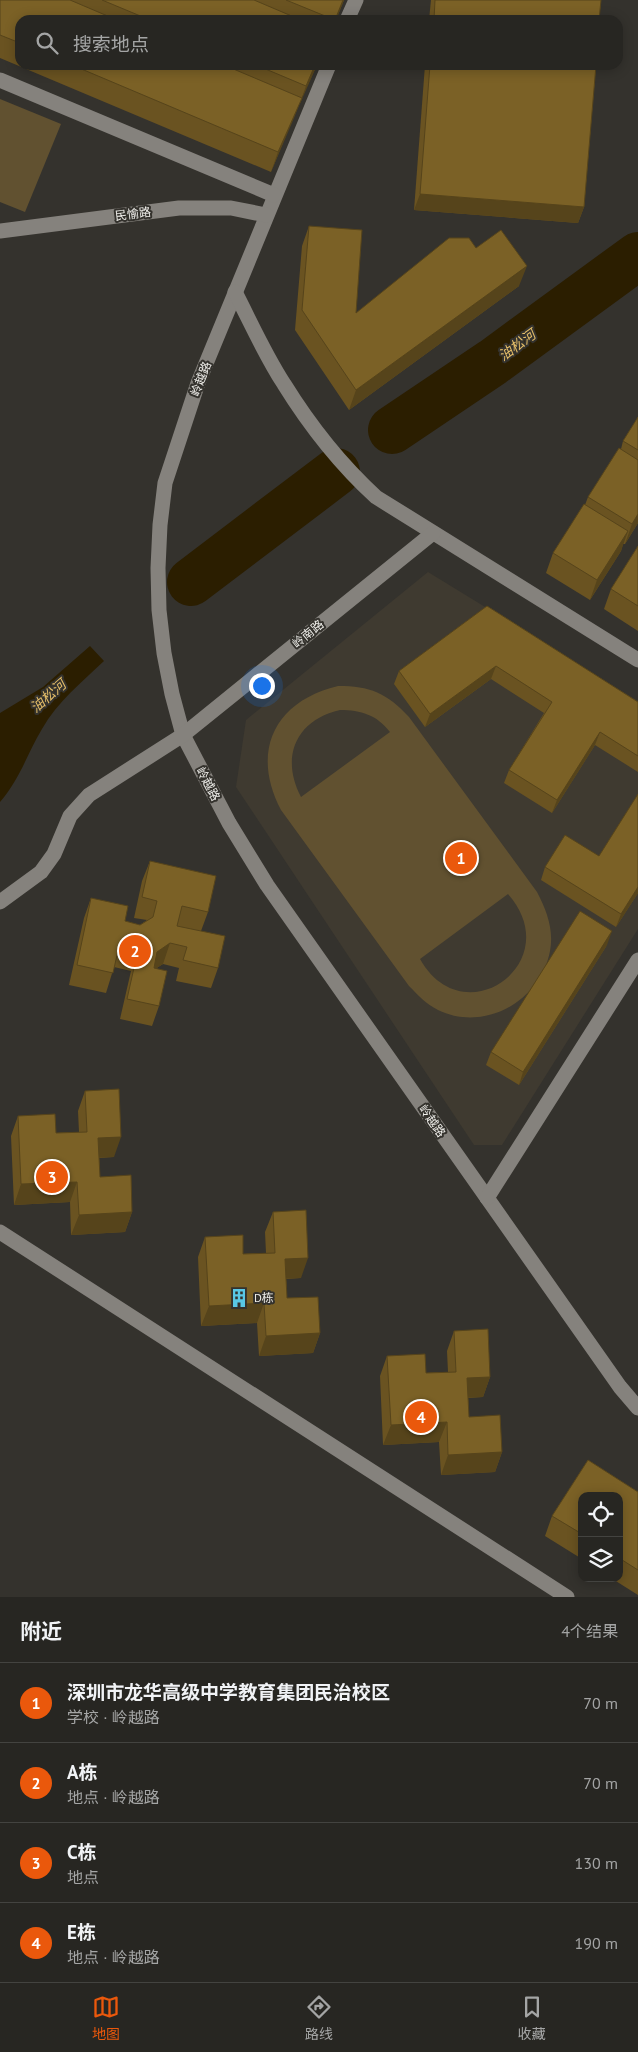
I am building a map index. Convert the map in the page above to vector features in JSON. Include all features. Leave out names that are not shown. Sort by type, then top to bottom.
[{"type":"street","points":[[350,15],[356,0]]},
{"type":"street","name":"岭越路","points":[[327,70],[198,383],[165,483],[160,525],[159,602],[164,653],[172,694],[183,735],[229,823],[267,885],[620,1387],[638,1408]]},
{"type":"street","points":[[0,80],[274,196]]},
{"type":"street","name":"民愉路","points":[[0,231],[179,208],[231,208],[266,215]]},
{"type":"street","points":[[235,292],[283,383],[325,444],[376,497],[638,660]]},
{"type":"street","name":"岭南路","points":[[0,902],[45,867],[54,854],[70,816],[89,795],[183,735],[433,533]]},
{"type":"street","points":[[486,1198],[638,960]]},
{"type":"street","points":[[0,1232],[567,1597]]},
{"type":"shaded area","points":[[0,99],[61,124],[25,212],[0,202]]},
{"type":"shaded area","points":[[428,572],[638,701],[638,929],[502,1145],[474,1145],[236,787],[246,720]]},
{"type":"shaded area","points":[[338,686],[360,687],[377,692],[401,709],[409,717],[537,892],[549,921],[550,951],[545,969],[535,984],[523,997],[508,1008],[492,1014],[474,1017],[456,1016],[438,1010],[422,999],[409,986],[281,810],[272,788],[268,768],[269,749],[274,731],[284,716],[298,703],[316,693]],"holes":[[[340,710],[362,712],[380,721],[390,732],[301,797],[292,768],[296,742],[312,722]],[[508,894],[523,920],[526,944],[518,965],[503,981],[483,991],[461,991],[439,981],[420,959]]]},
{"type":"water","points":[[90,646],[104,661],[70,693],[48,719],[13,784],[0,802],[0,713],[43,687]]},
{"type":"building","points":[[0,0],[70,0],[105,15],[15,15],[15,41],[0,35]]},
{"type":"building","points":[[102,0],[254,0],[289,15],[138,15]]},
{"type":"building","points":[[286,0],[343,0],[337,15],[323,15]]},
{"type":"building","points":[[435,0],[601,0],[600,15],[434,15]]},
{"type":"building","points":[[84,70],[236,70],[302,98],[278,152]]},
{"type":"building","points":[[268,70],[313,70],[306,86]]},
{"type":"building","points":[[430,70],[596,70],[584,207],[420,194]]},
{"type":"building","points":[[309,226],[362,230],[356,313],[449,238],[469,238],[476,248],[501,230],[527,266],[356,390],[302,310]]},
{"type":"building","points":[[638,417],[638,450],[623,441]]},
{"type":"building","points":[[619,448],[638,460],[638,514],[632,524],[588,497]]},
{"type":"building","points":[[584,504],[628,531],[597,580],[553,553]]},
{"type":"building","points":[[638,546],[638,606],[611,589]]},
{"type":"building","points":[[487,606],[638,702],[638,756],[600,732],[557,800],[509,770],[552,702],[496,666],[430,714],[399,671]]},
{"type":"building","points":[[638,794],[638,887],[621,914],[545,867],[565,835],[599,856]]},
{"type":"building","points":[[150,861],[216,876],[208,912],[182,906],[177,926],[225,936],[218,968],[183,960],[187,947],[170,943],[157,952],[154,968],[167,971],[159,1006],[127,999],[138,950],[119,946],[113,973],[77,965],[91,898],[128,906],[125,921],[140,925],[153,917],[157,901],[142,897]]},
{"type":"building","points":[[580,911],[612,931],[523,1072],[491,1052]]},
{"type":"building","points":[[119,1089],[121,1137],[98,1138],[100,1177],[131,1175],[132,1212],[79,1215],[77,1182],[21,1184],[18,1116],[55,1114],[56,1133],[87,1132],[85,1091]]},
{"type":"building","points":[[306,1210],[308,1258],[285,1259],[287,1298],[318,1297],[320,1333],[266,1336],[264,1303],[209,1306],[205,1237],[243,1235],[243,1254],[275,1253],[273,1212]]},
{"type":"building","points":[[488,1329],[490,1377],[467,1378],[469,1417],[500,1415],[502,1452],[448,1455],[447,1422],[391,1425],[387,1356],[425,1354],[426,1373],[456,1372],[454,1331]]},
{"type":"building","points":[[588,1460],[638,1492],[638,1570],[623,1561],[623,1492],[578,1492],[578,1532],[552,1516]]},
{"type":"waterway","name":"油松河","points":[[392,430],[493,362],[638,256]]},
{"type":"waterway","name":"油松河","points":[[191,582],[336,472]]},
{"type":"place","name":"深圳市龙华高级中学教育集团民治校区","points":[[461,858]]},
{"type":"place","name":"A栋","points":[[135,951]]},
{"type":"place","name":"C栋","points":[[52,1177]]},
{"type":"place","name":"D栋","points":[[239,1298]]},
{"type":"place","name":"E栋","points":[[421,1417]]}]
